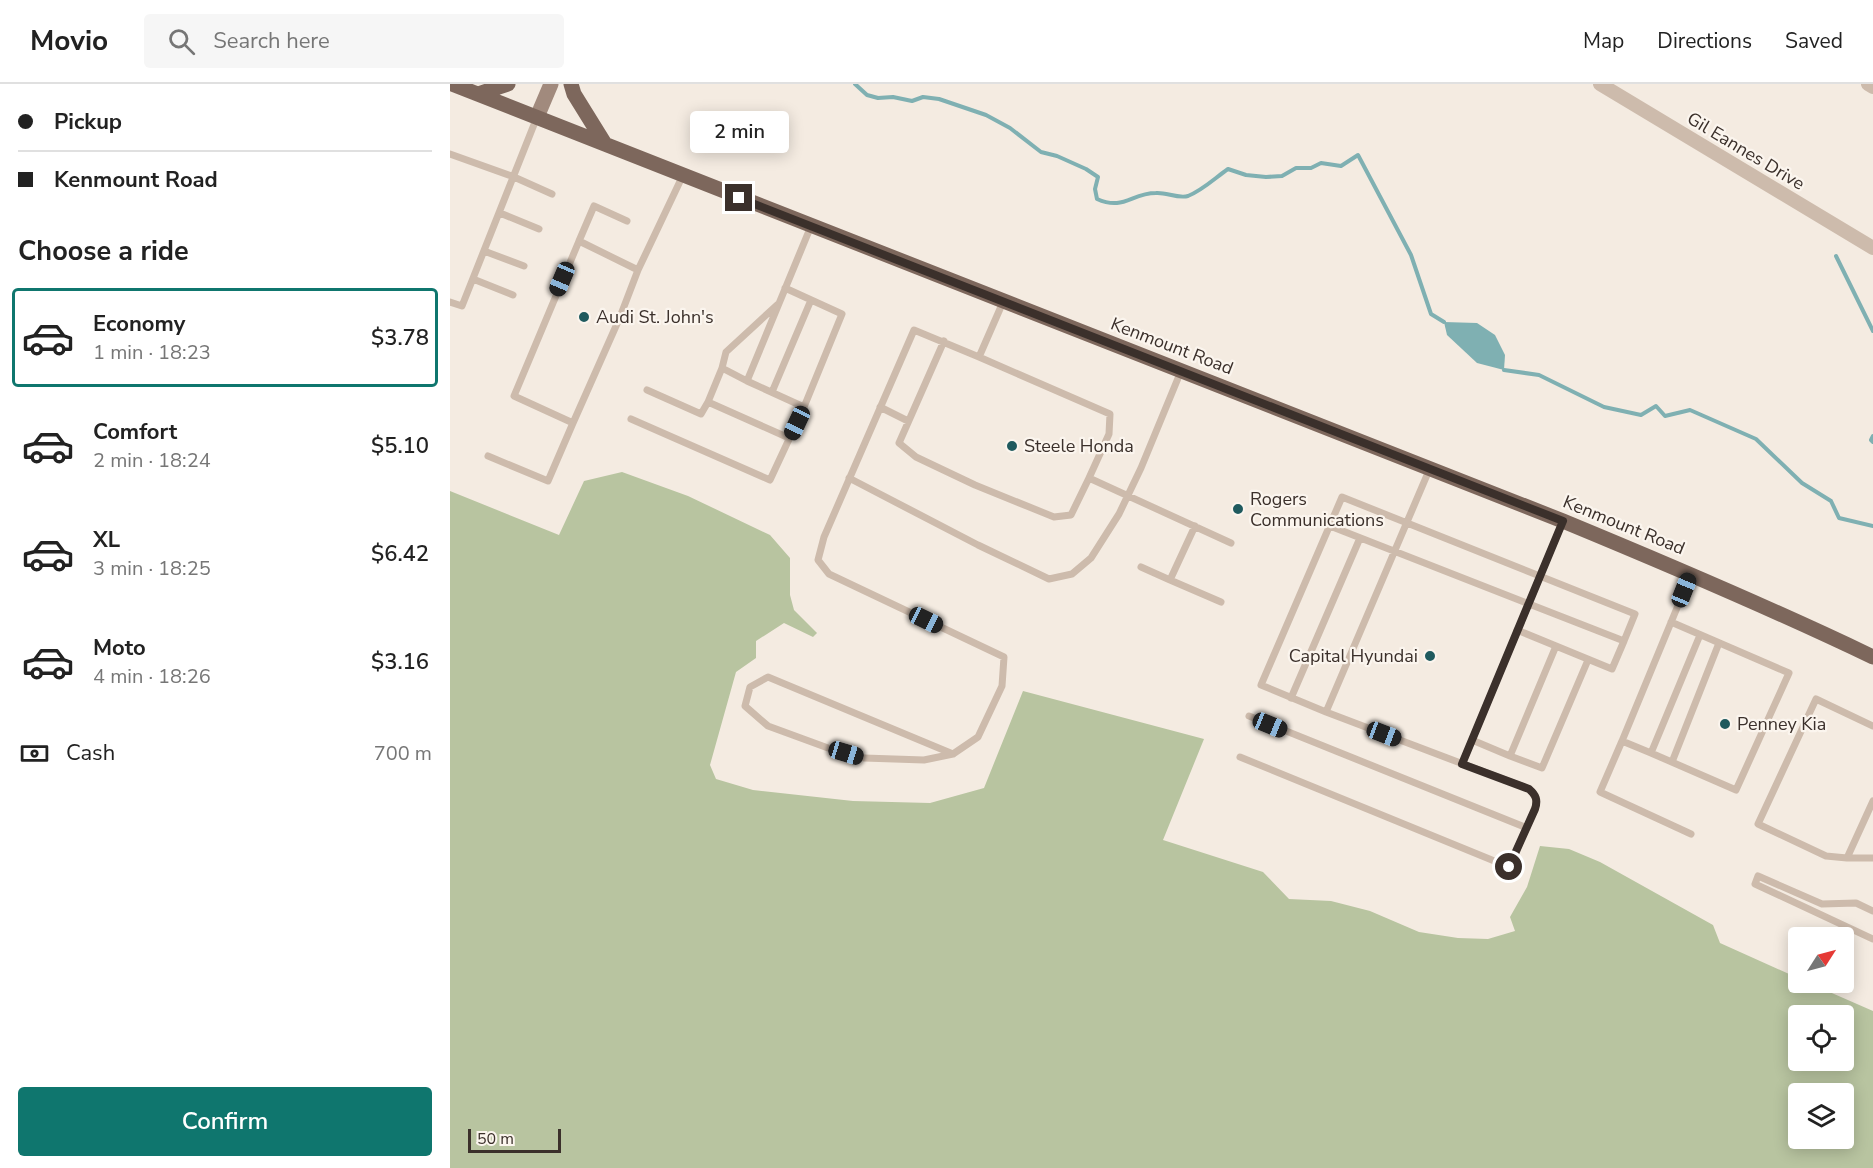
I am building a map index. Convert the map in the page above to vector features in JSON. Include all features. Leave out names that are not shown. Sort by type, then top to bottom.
[{"type":"main road","name":"Kenmount Road","points":[[452,84],[1563,521],[1792,618],[1873,657]]},
{"type":"main road","points":[[478,94],[508,84]]},
{"type":"main road","points":[[571,84],[574,94],[605,144]]},
{"type":"street","points":[[537,117],[550,84]]},
{"type":"street","name":"Gil Eannes Drive","points":[[1600,84],[1873,248]]},
{"type":"street","points":[[1868,84],[1873,87]]},
{"type":"lane","points":[[450,302],[462,306],[537,117]]},
{"type":"lane","points":[[450,154],[514,177],[552,194]]},
{"type":"lane","points":[[488,456],[548,481],[639,270],[683,176]]},
{"type":"lane","points":[[573,423],[514,396],[594,206],[627,220]]},
{"type":"lane","points":[[500,213],[539,229]]},
{"type":"lane","points":[[747,381],[811,226]]},
{"type":"lane","points":[[579,241],[639,270]]},
{"type":"lane","points":[[484,251],[524,266]]},
{"type":"lane","points":[[473,279],[513,295]]},
{"type":"lane","points":[[631,419],[770,480],[804,407],[842,314],[785,288]]},
{"type":"lane","points":[[771,392],[811,300]]},
{"type":"lane","points":[[979,357],[1004,301]]},
{"type":"lane","points":[[648,390],[701,414],[722,368],[726,352],[779,303]]},
{"type":"lane","points":[[944,341],[899,443],[916,457],[975,485],[1054,518],[1071,515],[1109,434],[1110,414],[944,341],[914,330],[824,537],[818,560],[829,574],[1004,657],[1002,686],[978,737],[953,754],[924,760],[864,758],[828,748],[768,726],[745,706],[750,687],[768,677],[953,754]]},
{"type":"lane","points":[[722,368],[804,407]]},
{"type":"lane","points":[[849,478],[1049,579],[1072,574],[1091,558],[1119,514],[1181,370]]},
{"type":"lane","points":[[708,402],[789,438]]},
{"type":"lane","points":[[880,407],[908,421]]},
{"type":"lane","points":[[1326,712],[1430,468]]},
{"type":"lane","points":[[1089,478],[1232,543]]},
{"type":"lane","points":[[1240,757],[1509,867],[1537,802],[1535,794],[1529,789],[1261,685],[1342,497],[1635,614],[1612,669],[1517,630]]},
{"type":"lane","points":[[1462,764],[1563,521]]},
{"type":"lane","points":[[1170,580],[1195,526]]},
{"type":"lane","points":[[1330,526],[1624,641]]},
{"type":"lane","points":[[1292,698],[1360,538]]},
{"type":"lane","points":[[1141,567],[1221,602]]},
{"type":"lane","points":[[1691,574],[1600,792],[1691,834]]},
{"type":"lane","points":[[1622,741],[1736,790],[1789,673],[1671,622]]},
{"type":"lane","points":[[1651,753],[1700,635]]},
{"type":"lane","points":[[1672,762],[1719,643]]},
{"type":"lane","points":[[1510,756],[1556,646]]},
{"type":"lane","points":[[1472,741],[1542,768],[1588,660]]},
{"type":"lane","points":[[1873,726],[1816,699],[1758,824],[1826,856],[1873,858]]},
{"type":"lane","points":[[1249,716],[1527,828]]},
{"type":"lane","points":[[1847,858],[1873,801]]},
{"type":"lane","points":[[1873,911],[1856,903],[1822,904],[1758,876],[1755,884],[1873,939]]},
{"type":"green space","points":[[622,472],[688,496],[770,535],[790,558],[790,595],[794,610],[817,633],[813,637],[784,623],[756,641],[756,658],[736,672],[710,765],[716,779],[753,790],[853,801],[930,803],[984,788],[1023,691],[1204,739],[1163,840],[1263,872],[1289,899],[1331,901],[1370,911],[1419,932],[1458,938],[1488,939],[1515,931],[1510,917],[1527,887],[1540,846],[1569,849],[1600,862],[1713,925],[1720,943],[1788,974],[1788,993],[1832,993],[1873,1011],[1873,1168],[450,1168],[450,491],[559,535],[584,481]]},
{"type":"water","points":[[1444,322],[1477,323],[1495,335],[1505,355],[1504,370],[1477,363],[1447,335]]},
{"type":"waterway","points":[[855,84],[867,95],[878,98],[893,97],[912,101],[923,97],[939,99],[986,115],[1010,128],[1041,152],[1057,156],[1098,177],[1095,189],[1097,199],[1106,202],[1121,202],[1156,193],[1188,196],[1228,169],[1246,175],[1282,176],[1296,168],[1311,168],[1321,163],[1341,166],[1358,155],[1411,255],[1431,314],[1444,322]]},
{"type":"waterway","points":[[1836,256],[1873,331]]},
{"type":"waterway","points":[[1504,370],[1539,375],[1604,407],[1641,415],[1656,406],[1665,416],[1690,410],[1756,439],[1802,483],[1831,501],[1839,518],[1873,526]]},
{"type":"waterway","points":[[1873,436],[1871,440],[1873,442]]},
{"type":"place","name":"Audi St. John's","points":[[584,317]]},
{"type":"place","name":"Steele Honda","points":[[1012,446]]},
{"type":"place","name":"Rogers Communications","points":[[1238,509]]},
{"type":"place","name":"Capital Hyundai","points":[[1430,656]]},
{"type":"place","name":"Penney Kia","points":[[1725,724]]},
{"type":"route","points":[[739,198],[1563,521],[1462,764],[1529,789],[1535,794],[1537,802],[1535,809],[1509,867]]}]
